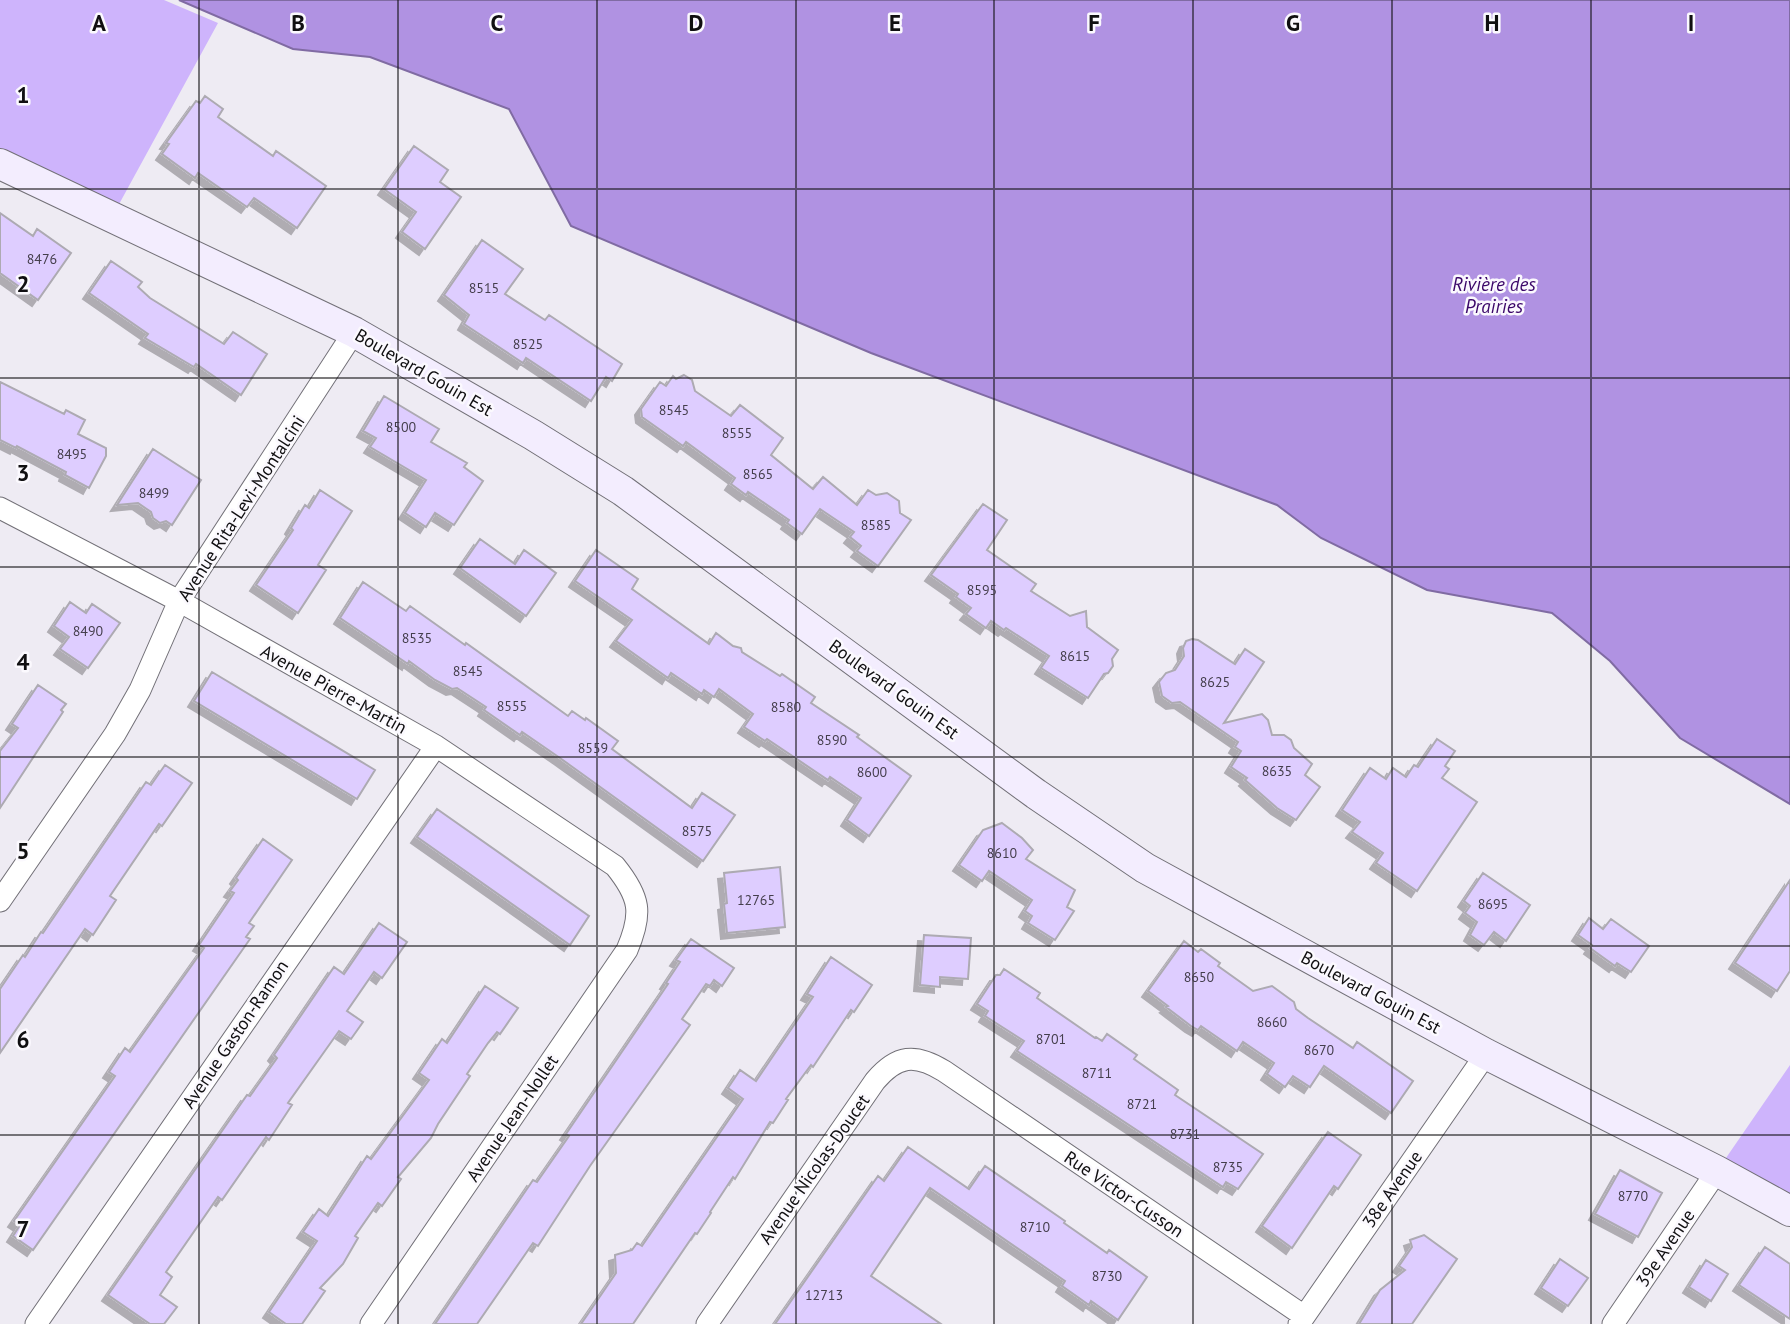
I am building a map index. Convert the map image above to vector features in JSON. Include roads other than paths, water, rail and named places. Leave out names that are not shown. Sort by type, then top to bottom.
[{"type":"street","name":"Boulevard Gouin Est","points":[[0,164],[354,332],[533,435],[622,491],[1036,793],[1145,868],[1486,1054],[1790,1211]]},
{"type":"street","name":"Avenue Rita-Levi-Montalcini","points":[[0,901],[115,734],[140,690],[180,601],[354,332]]},
{"type":"street","name":"Avenue Pierre-Martin","points":[[0,508],[180,601],[436,746],[615,866],[630,885],[638,906]]},
{"type":"street","name":"Avenue Gaston-Ramon","points":[[36,1324],[294,947],[436,746]]},
{"type":"street","name":"Avenue Jean-Nollet","points":[[371,1324],[627,950],[636,929],[638,906]]},
{"type":"street","name":"38e Avenue","points":[[1301,1320],[1486,1054]]},
{"type":"street","name":"Avenue Nicolas-Doucet","points":[[707,1324],[883,1071],[892,1064],[911,1058],[924,1060],[944,1071]]},
{"type":"street","name":"Rue Victor-Cusson","points":[[944,1071],[1301,1320]]},
{"type":"street","name":"39e Avenue","points":[[1613,1324],[1717,1171]]},
{"type":"water","name":"Rivière des Prairies","points":[[179,0],[1790,0],[1790,804],[1680,738],[1610,661],[1552,613],[1427,590],[1321,538],[1277,505],[871,353],[571,226],[509,109],[370,57],[293,49]]}]
